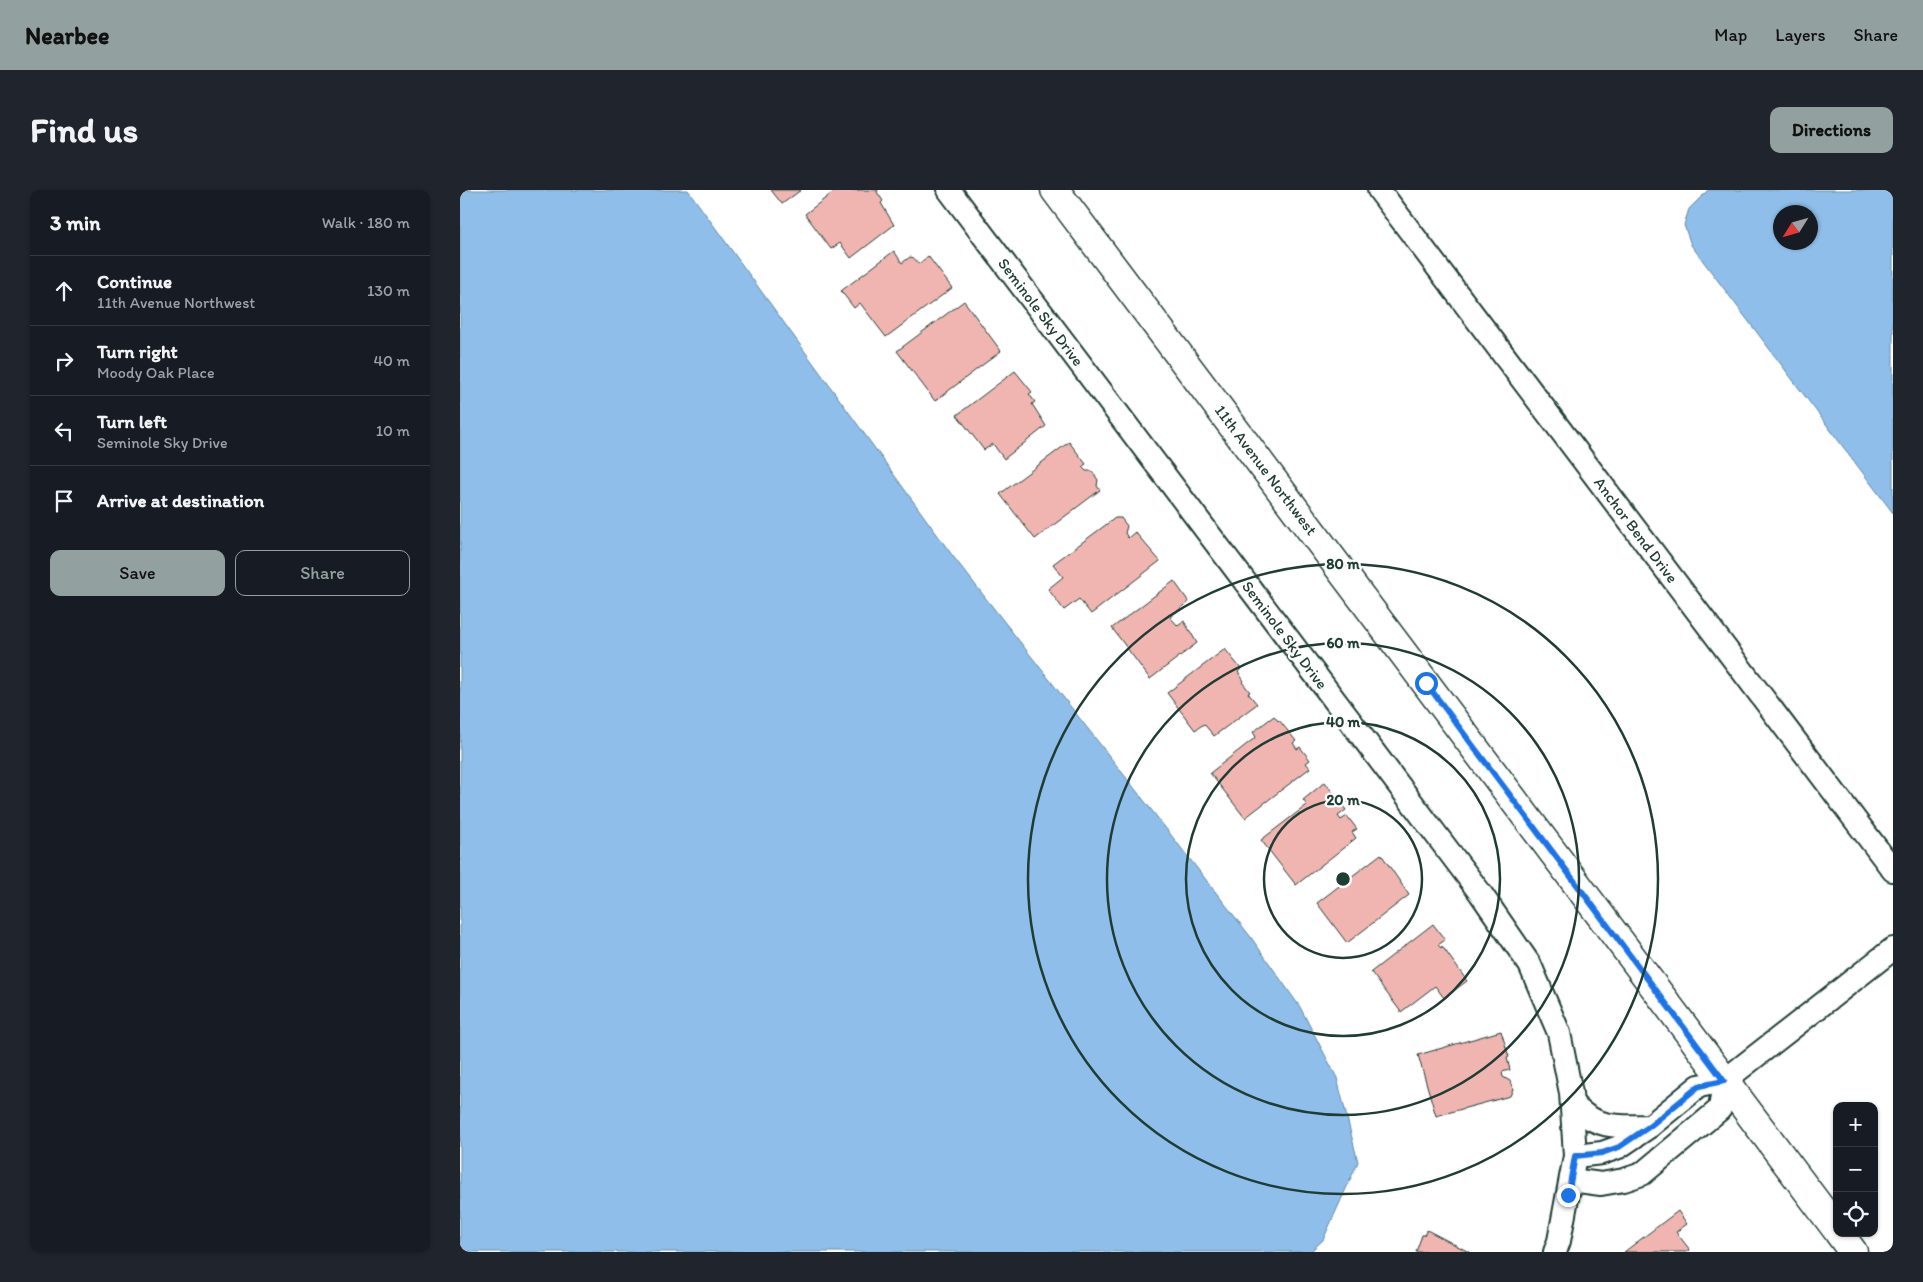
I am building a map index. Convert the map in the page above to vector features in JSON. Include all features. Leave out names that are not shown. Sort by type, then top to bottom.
[{"type":"street","name":"Seminole Sky Drive","points":[[949,190],[1481,894],[1530,965],[1559,1033],[1572,1103],[1575,1156],[1559,1241],[1555,1252]]},
{"type":"street","name":"11th Avenue Northwest","points":[[1056,190],[1833,1225]]},
{"type":"street","name":"Anchor Bend Drive","points":[[1380,190],[1893,870]]},
{"type":"street","points":[[1575,1156],[1602,1153],[1619,1147],[1650,1126],[1699,1086],[1724,1081],[1893,950]]},
{"type":"street","points":[[1571,1180],[1601,1184],[1624,1180],[1642,1174],[1720,1109],[1724,1081]]},
{"type":"street","points":[[1572,1103],[1580,1112],[1607,1126],[1650,1126]]},
{"type":"street","name":"11th Avenue Northwest","points":[[1842,1237],[1853,1252]]},
{"type":"water","points":[[460,190],[688,190],[952,555],[1250,936],[1300,1007],[1337,1078],[1358,1162],[1323,1240],[1310,1252],[460,1252]]},
{"type":"water","points":[[1708,190],[1893,190],[1893,513],[1691,245],[1684,225],[1689,209]]},
{"type":"building","points":[[771,190],[801,190],[782,204]]},
{"type":"building","points":[[836,190],[878,190],[877,192],[883,201],[881,203],[894,225],[851,258],[840,243],[831,249],[805,214]]},
{"type":"building","points":[[894,251],[902,263],[910,257],[914,258],[919,264],[928,256],[952,288],[886,337],[860,303],[854,308],[841,291]]},
{"type":"building","points":[[964,301],[1001,351],[935,401],[897,351]]},
{"type":"building","points":[[1015,371],[1032,392],[1029,394],[1035,402],[1032,404],[1046,426],[1004,459],[993,444],[984,450],[957,415]]},
{"type":"building","points":[[1069,442],[1086,464],[1082,467],[1086,471],[1092,471],[1098,480],[1097,486],[1100,490],[1035,539],[1000,494]]},
{"type":"building","points":[[1115,518],[1121,518],[1127,526],[1125,533],[1128,538],[1135,532],[1160,561],[1091,614],[1079,599],[1064,610],[1048,589],[1063,577],[1053,564]]},
{"type":"building","points":[[1174,581],[1189,602],[1170,617],[1178,626],[1184,621],[1197,643],[1150,679],[1112,628]]},
{"type":"building","points":[[1225,649],[1241,669],[1238,672],[1244,681],[1242,682],[1257,704],[1214,736],[1204,724],[1195,730],[1167,693]]},
{"type":"building","points":[[1274,716],[1296,741],[1293,743],[1297,749],[1300,747],[1310,760],[1306,763],[1310,768],[1245,818],[1210,773],[1256,737],[1253,732]]},
{"type":"building","points":[[1325,782],[1346,810],[1338,816],[1341,820],[1347,816],[1357,829],[1352,832],[1356,838],[1296,885],[1261,840],[1307,805],[1303,800]]},
{"type":"building","points":[[1381,854],[1409,895],[1347,943],[1317,903]]},
{"type":"building","points":[[1433,924],[1445,940],[1438,945],[1441,948],[1442,946],[1467,981],[1444,998],[1435,986],[1401,1012],[1371,972]]},
{"type":"building","points":[[1501,1031],[1509,1057],[1507,1058],[1510,1070],[1502,1072],[1503,1077],[1510,1081],[1513,1089],[1510,1096],[1436,1116],[1418,1055]]},
{"type":"building","points":[[1678,1211],[1687,1224],[1676,1232],[1690,1250],[1687,1252],[1624,1252]]},
{"type":"building","points":[[1427,1230],[1469,1252],[1416,1252],[1422,1235]]},
{"type":"route","points":[[1426,683],[1724,1081],[1699,1086],[1650,1126],[1619,1147],[1602,1153],[1575,1156],[1568,1195]]}]
